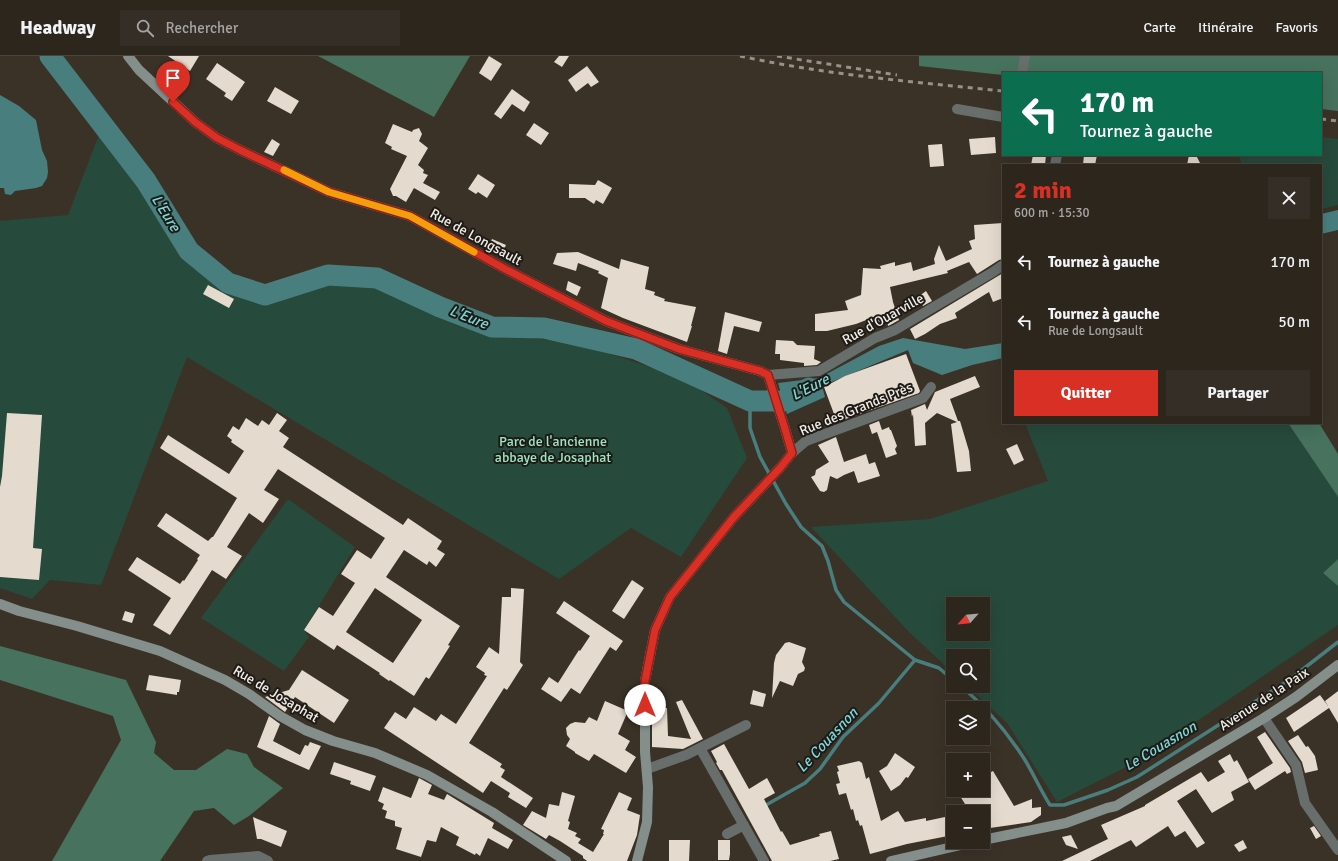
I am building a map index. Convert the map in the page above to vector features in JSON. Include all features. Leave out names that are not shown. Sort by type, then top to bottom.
[{"type":"street","name":"Rue de Longsault","points":[[128,56],[139,70],[195,122],[217,138],[240,150],[329,192],[410,216],[505,269],[606,321],[679,349],[760,371],[769,379]]},
{"type":"street","points":[[1022,72],[1025,56]]},
{"type":"street","points":[[957,109],[1002,117]]},
{"type":"street","name":"Rue d'Ouarville","points":[[769,379],[819,371],[875,338],[895,330],[1002,266]]},
{"type":"street","points":[[769,379],[792,453]]},
{"type":"street","name":"Rue des Grands Près","points":[[637,861],[647,822],[648,787],[645,752],[645,681],[655,630],[670,597],[734,517],[763,487],[792,453],[806,441],[923,398],[931,387]]},
{"type":"street","name":"Rue de Josaphat","points":[[0,604],[19,611],[77,626],[160,651],[225,680],[249,694],[280,716],[305,730],[334,742],[375,753],[427,775],[492,812],[566,861]]},
{"type":"street","name":"Avenue de la Paix","points":[[990,839],[1066,823],[1116,806],[1264,718],[1296,697],[1338,665]]},
{"type":"street","points":[[1264,718],[1296,765],[1305,803],[1338,850]]},
{"type":"street","points":[[647,769],[686,755],[746,725]]},
{"type":"street","points":[[700,748],[764,861]]},
{"type":"street","points":[[727,834],[744,825]]},
{"type":"street","points":[[891,861],[946,848]]},
{"type":"street","points":[[207,861],[258,856],[268,861]]},
{"type":"green space","points":[[318,56],[470,56],[434,117]]},
{"type":"green space","points":[[919,56],[1338,56],[1338,111],[1322,109],[1322,72],[1002,72],[1002,75],[919,66]]},
{"type":"green space","name":"Parc de l'ancienne abbaye de Josaphat","points":[[100,132],[141,187],[184,254],[226,287],[263,301],[325,285],[378,287],[496,335],[574,342],[683,378],[727,408],[747,458],[681,557],[631,528],[559,579],[187,357],[101,585],[50,580],[32,599],[0,588],[0,221],[68,215]]},
{"type":"green space","points":[[1322,137],[1338,139],[1338,205],[1322,209],[1322,164],[1242,164],[1239,156],[1322,156]]},
{"type":"green space","points":[[1025,424],[1289,424],[1338,497],[1338,559],[1323,573],[1338,586],[1338,625],[1140,760],[1057,802],[1007,723],[990,707],[990,701],[983,701],[975,693],[990,693],[990,649],[946,649],[946,666],[909,632],[811,527],[930,519],[1048,481]]},
{"type":"green space","points":[[1289,424],[1320,424],[1338,454],[1338,497]]},
{"type":"green space","points":[[288,499],[355,547],[304,630],[309,637],[284,671],[201,618]]},
{"type":"green space","points":[[1338,559],[1338,586],[1323,573]]},
{"type":"green space","points":[[0,646],[126,680],[156,742],[154,753],[174,770],[196,770],[227,749],[247,754],[254,767],[283,788],[249,816],[234,825],[214,808],[194,811],[160,861],[52,861],[121,740],[113,716],[0,680]]},
{"type":"water","points":[[0,95],[19,106],[36,120],[42,150],[47,161],[47,178],[42,186],[15,191],[11,195],[5,194],[4,188],[0,188]]},
{"type":"water","points":[[1338,210],[1338,230],[1322,234],[1322,214]]},
{"type":"water","points":[[903,338],[965,349],[1002,343],[1002,358],[972,365],[942,375],[913,363],[908,350],[822,386],[825,397],[787,414],[778,383],[819,378],[879,346]]},
{"type":"building","points":[[168,56],[199,56],[190,71]]},
{"type":"building","points":[[489,56],[502,64],[491,81],[479,73]]},
{"type":"building","points":[[559,56],[569,56],[562,67],[554,62]]},
{"type":"building","points":[[217,63],[245,82],[232,101],[224,96],[226,93],[206,79]]},
{"type":"building","points":[[587,66],[599,82],[591,87],[588,83],[576,92],[568,80]]},
{"type":"building","points":[[275,87],[299,101],[291,114],[267,101]]},
{"type":"building","points":[[512,89],[530,102],[524,112],[512,104],[501,119],[494,114]]},
{"type":"building","points":[[534,123],[549,133],[541,145],[526,135]]},
{"type":"building","points":[[393,124],[412,132],[413,130],[419,128],[422,134],[419,141],[428,148],[418,165],[424,170],[423,173],[428,175],[423,183],[440,192],[435,200],[414,188],[406,202],[396,196],[393,196],[390,189],[407,156],[391,149],[392,147],[385,143]]},
{"type":"building","points":[[995,137],[996,153],[971,155],[969,139]]},
{"type":"building","points":[[272,139],[280,144],[273,156],[264,152]]},
{"type":"building","points":[[942,144],[944,166],[930,167],[928,145]]},
{"type":"building","points":[[1033,156],[1046,156],[1045,164],[1031,164]]},
{"type":"building","points":[[1084,156],[1097,156],[1095,164],[1083,164]]},
{"type":"building","points":[[1189,156],[1196,156],[1200,164],[1187,164]]},
{"type":"building","points":[[478,174],[495,185],[487,198],[478,192],[476,194],[468,189]]},
{"type":"building","points":[[598,180],[612,188],[603,204],[596,200],[594,204],[585,198],[569,198],[569,184],[595,185]]},
{"type":"building","points":[[1002,223],[1002,259],[977,274],[969,262],[947,271],[948,273],[890,287],[899,320],[888,326],[887,320],[876,323],[874,317],[856,324],[827,331],[815,331],[815,314],[848,310],[845,301],[861,295],[863,268],[881,269],[880,266],[895,262],[895,266],[911,262],[913,271],[935,264],[934,259],[939,245],[946,261],[972,249],[969,241],[975,239],[974,225]]},
{"type":"building","points":[[492,239],[506,245],[501,255],[488,249]]},
{"type":"building","points":[[578,252],[619,269],[621,259],[649,267],[645,289],[655,292],[654,295],[665,299],[664,301],[696,307],[687,342],[623,318],[601,308],[608,278],[598,273],[599,271],[578,263],[576,271],[553,264],[557,253]]},
{"type":"building","points":[[1002,274],[1002,298],[993,302],[989,292],[955,313],[957,318],[940,324],[915,339],[910,329]]},
{"type":"building","points":[[568,281],[581,287],[577,296],[566,290]]},
{"type":"building","points":[[208,285],[234,299],[229,308],[203,294]]},
{"type":"building","points":[[926,291],[932,301],[923,306],[918,297]]},
{"type":"building","points":[[725,312],[762,322],[759,332],[734,326],[727,354],[718,351]]},
{"type":"building","points":[[776,340],[793,341],[797,345],[815,346],[814,359],[821,362],[817,365],[804,366],[804,363],[780,360],[780,354],[775,354]]},
{"type":"building","points":[[906,354],[920,391],[919,393],[837,422],[824,387],[845,376]]},
{"type":"building","points":[[975,376],[980,387],[950,399],[958,421],[960,421],[969,451],[971,471],[957,472],[951,424],[957,422],[937,413],[925,423],[926,445],[915,446],[913,414],[912,417],[911,410],[925,404],[927,410],[935,392]]},
{"type":"building","points":[[7,413],[42,415],[33,548],[42,549],[39,580],[0,577],[0,487]]},
{"type":"building","points":[[277,413],[287,420],[279,431],[289,438],[283,447],[403,525],[408,518],[442,541],[437,549],[445,554],[436,567],[429,561],[427,565],[404,550],[386,577],[460,626],[448,645],[450,646],[429,679],[426,677],[414,696],[390,680],[389,681],[379,674],[380,673],[337,645],[334,650],[304,630],[319,607],[333,616],[355,583],[341,574],[357,550],[371,559],[385,538],[278,469],[264,490],[279,499],[263,523],[249,513],[227,547],[242,556],[226,579],[212,570],[170,635],[153,625],[171,598],[128,570],[137,557],[180,584],[183,580],[184,581],[200,555],[157,526],[166,513],[208,541],[213,537],[237,498],[160,448],[168,435],[229,474],[244,451],[231,442],[232,440],[227,436],[233,426],[239,430],[246,418],[258,426],[262,420],[269,425]],"holes":[[[375,588],[422,620],[393,663],[346,632]]]},
{"type":"building","points":[[879,421],[882,430],[889,427],[897,446],[895,449],[897,454],[886,458],[877,432],[872,434],[869,425]]},
{"type":"building","points":[[836,437],[844,462],[866,454],[869,464],[875,462],[880,476],[858,483],[854,471],[837,479],[830,476],[827,490],[824,492],[820,491],[811,477],[815,475],[816,470],[829,462],[818,445]]},
{"type":"building","points":[[1017,444],[1024,460],[1014,465],[1006,449]]},
{"type":"building","points":[[632,580],[644,588],[624,619],[612,611]]},
{"type":"building","points":[[511,588],[524,589],[520,662],[523,665],[507,690],[504,688],[469,743],[502,764],[500,767],[505,770],[501,777],[533,798],[526,808],[508,797],[510,793],[491,781],[483,793],[384,728],[395,712],[406,719],[414,707],[436,721],[441,714],[456,724],[487,676],[476,667],[489,647],[499,654],[502,597],[511,597]]},
{"type":"building","points":[[564,601],[623,641],[616,651],[610,647],[580,694],[571,688],[561,702],[541,689],[549,677],[558,683],[579,650],[580,651],[590,636],[556,613]]},
{"type":"building","points":[[125,611],[135,614],[132,623],[122,620]]},
{"type":"building","points":[[789,642],[806,648],[802,662],[805,668],[804,671],[798,674],[793,686],[780,681],[772,698],[774,663],[776,655],[785,643]]},
{"type":"building","points":[[302,670],[349,700],[334,723],[295,697],[285,712],[265,697],[289,690]]},
{"type":"building","points":[[149,675],[181,680],[179,692],[177,692],[177,695],[146,690]]},
{"type":"building","points":[[753,690],[766,694],[763,707],[750,704]]},
{"type":"building","points":[[1338,691],[1338,723],[1329,708],[1294,732],[1286,718],[1320,695],[1328,706],[1325,701]]},
{"type":"building","points":[[682,700],[703,739],[683,749],[652,747],[652,707],[667,708],[668,736],[691,739],[676,702]]},
{"type":"building","points":[[605,701],[628,711],[618,734],[630,741],[625,750],[636,757],[626,773],[594,754],[589,761],[566,746],[570,739],[567,735],[566,728],[575,722],[585,723],[589,717],[597,721]]},
{"type":"building","points":[[269,716],[280,724],[273,741],[300,755],[305,745],[308,746],[310,742],[321,746],[309,770],[257,747]]},
{"type":"building","points":[[1265,732],[1290,768],[1291,772],[1287,774],[1285,771],[1255,790],[1248,779],[1273,763],[1257,737]]},
{"type":"building","points":[[1298,735],[1306,747],[1308,746],[1315,756],[1318,770],[1305,773],[1302,762],[1288,741]]},
{"type":"building","points":[[724,744],[749,789],[767,778],[775,793],[764,799],[781,832],[782,831],[790,845],[831,831],[839,859],[830,861],[772,861],[722,770],[720,770],[716,763],[717,762],[711,751]]},
{"type":"building","points":[[895,753],[915,767],[908,778],[906,777],[900,785],[891,791],[879,771],[887,766]]},
{"type":"building","points":[[1230,754],[1234,762],[1237,760],[1249,782],[1231,792],[1234,800],[1212,813],[1196,789],[1177,801],[1205,843],[1197,848],[1185,831],[1175,837],[1168,826],[1136,847],[1131,840],[1090,861],[1062,861],[1108,839],[1101,825],[1145,806],[1201,772],[1208,782],[1225,772],[1218,761]]},
{"type":"building","points":[[859,761],[862,763],[866,779],[869,777],[881,821],[898,811],[905,822],[926,818],[926,821],[945,817],[946,836],[907,844],[870,854],[862,825],[860,826],[858,820],[856,821],[853,809],[851,810],[846,793],[839,795],[836,784],[840,783],[837,766]]},
{"type":"building","points":[[334,762],[376,776],[370,791],[350,784],[351,781],[330,774]]},
{"type":"building","points":[[993,771],[1014,806],[1032,799],[1032,808],[1041,807],[1041,815],[1031,822],[990,828],[990,805],[966,805],[961,797],[990,797],[990,772]]},
{"type":"building","points":[[419,778],[432,785],[428,794],[444,800],[447,794],[494,823],[492,828],[513,840],[508,849],[488,838],[480,856],[476,853],[475,855],[456,845],[459,837],[441,827],[436,842],[427,840],[421,857],[396,849],[402,828],[395,826],[395,821],[385,818],[387,811],[382,809],[384,804],[378,801],[383,787],[411,798]]},
{"type":"building","points":[[562,792],[575,796],[568,821],[570,822],[568,829],[577,833],[575,836],[581,839],[578,843],[593,852],[604,834],[604,830],[601,829],[619,792],[632,798],[627,810],[640,815],[637,835],[627,861],[587,861],[583,858],[583,856],[560,841],[549,835],[546,839],[523,825],[532,811],[546,818],[549,804],[559,806]]},
{"type":"building","points":[[253,817],[287,831],[281,847],[261,839],[257,839]]},
{"type":"building","points":[[1314,826],[1321,836],[1316,839],[1310,828]]},
{"type":"building","points":[[1071,835],[1078,849],[1066,845],[1062,837]]},
{"type":"building","points":[[669,840],[690,840],[689,861],[669,861]]},
{"type":"building","points":[[718,840],[730,840],[729,860],[718,860]]},
{"type":"building","points":[[1243,840],[1247,848],[1239,852],[1234,845]]},
{"type":"waterway","name":"L'Eure","points":[[50,56],[146,181],[189,251],[228,283],[265,295],[328,275],[377,278],[440,307],[492,327],[544,328],[636,349],[750,401],[784,401],[809,388]]},
{"type":"waterway","points":[[750,401],[750,428],[760,457],[786,504],[801,527],[822,546],[836,590],[844,602],[915,660],[939,668],[946,674]]},
{"type":"waterway","name":"Le Couasnon","points":[[969,693],[996,720],[1011,740],[1025,760],[1050,805],[1064,805],[1108,790],[1137,777],[1289,680],[1338,642]]},
{"type":"waterway","name":"Le Couasnon","points":[[766,805],[805,783],[820,769],[843,737],[879,703],[915,660]]},
{"type":"railway","points":[[740,56],[773,63],[838,73],[1002,91]]},
{"type":"railway","points":[[777,56],[897,75]]},
{"type":"railway","points":[[1322,119],[1338,121]]},
{"type":"slow traffic","points":[[284,170],[329,192],[410,216],[474,252]]},
{"type":"route","points":[[173,102],[195,122],[217,138],[240,150],[329,192],[410,216],[505,269],[606,321],[679,349],[760,371],[768,375],[792,453],[734,517],[670,597],[655,630],[645,681],[645,705]]}]
